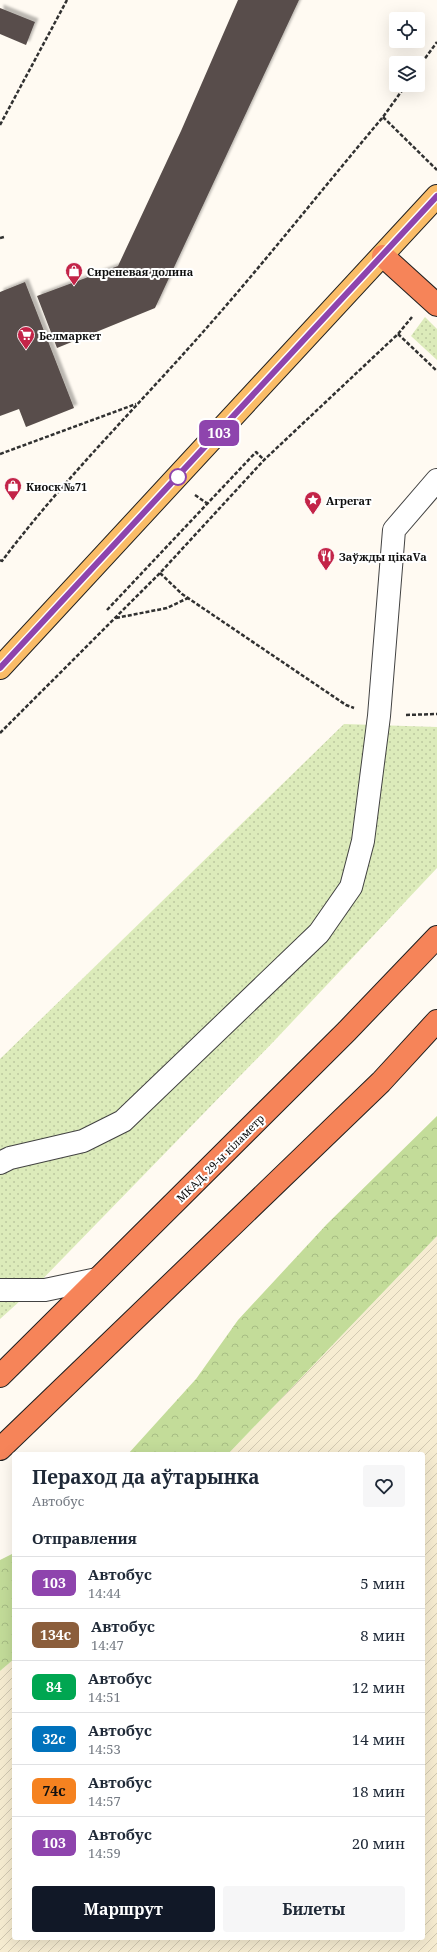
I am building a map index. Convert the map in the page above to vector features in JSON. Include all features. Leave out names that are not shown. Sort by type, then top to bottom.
[{"type":"highway","points":[[383,256],[433,302]]},
{"type":"highway","name":"МКАД, 29-ы кіламетр","points":[[0,1376],[347,1031],[437,937]]},
{"type":"highway","points":[[0,1449],[380,1082],[437,1021]]},
{"type":"main road","points":[[0,668],[437,196]]},
{"type":"lane","points":[[0,1163],[10,1158],[83,1142],[123,1121],[319,933],[351,887],[363,841],[378,716],[394,530],[437,480]]},
{"type":"lane","points":[[0,1290],[45,1290],[97,1279]]},
{"type":"path","points":[[0,125],[67,0]]},
{"type":"path","points":[[425,58],[437,42]]},
{"type":"path","points":[[0,560],[2,562],[20,537],[136,404],[203,332],[383,117],[401,92]]},
{"type":"path","points":[[383,117],[437,170]]},
{"type":"path","points":[[0,238],[4,237]]},
{"type":"path","points":[[0,733],[160,573],[264,460],[433,302]]},
{"type":"path","points":[[398,334],[437,371]]},
{"type":"path","points":[[0,454],[136,404]]},
{"type":"path","points":[[107,610],[256,452],[264,460]]},
{"type":"path","points":[[160,573],[188,598],[346,705],[378,716],[437,714]]},
{"type":"path","points":[[116,618],[167,608],[188,598]]},
{"type":"shaded area","points":[[437,1236],[437,1952],[0,1952],[0,1671],[12,1661],[12,1940],[425,1940],[425,1452],[230,1452]]},
{"type":"green space","points":[[425,317],[437,329],[437,360],[411,336]]},
{"type":"green space","points":[[344,724],[437,727],[437,868],[276,1039],[31,1291],[0,1319],[0,1059]]},
{"type":"green space","points":[[437,1116],[437,1236],[230,1452],[130,1452],[196,1379],[238,1320],[327,1224]]},
{"type":"green space","points":[[12,1554],[12,1661],[0,1671],[0,1560]]},
{"type":"building","points":[[238,0],[299,0],[155,308],[57,348],[37,296],[118,266],[181,131]]},
{"type":"building","points":[[0,8],[35,22],[26,45],[0,34]]},
{"type":"building","name":"Белмаркет","points":[[25,282],[74,408],[26,427],[19,409],[0,416],[0,292]]},
{"type":"bus line","name":"103","points":[[0,668],[76,584],[173,482],[437,196]]},
{"type":"place","name":"Сиреневая долина","points":[[74,286]]},
{"type":"place","name":"Белмаркет","points":[[26,350]]},
{"type":"place","name":"Киоск №71","points":[[13,501]]},
{"type":"place","name":"Агрегат","points":[[313,515]]},
{"type":"place","name":"Заўжды цікаVа","points":[[326,571]]}]
